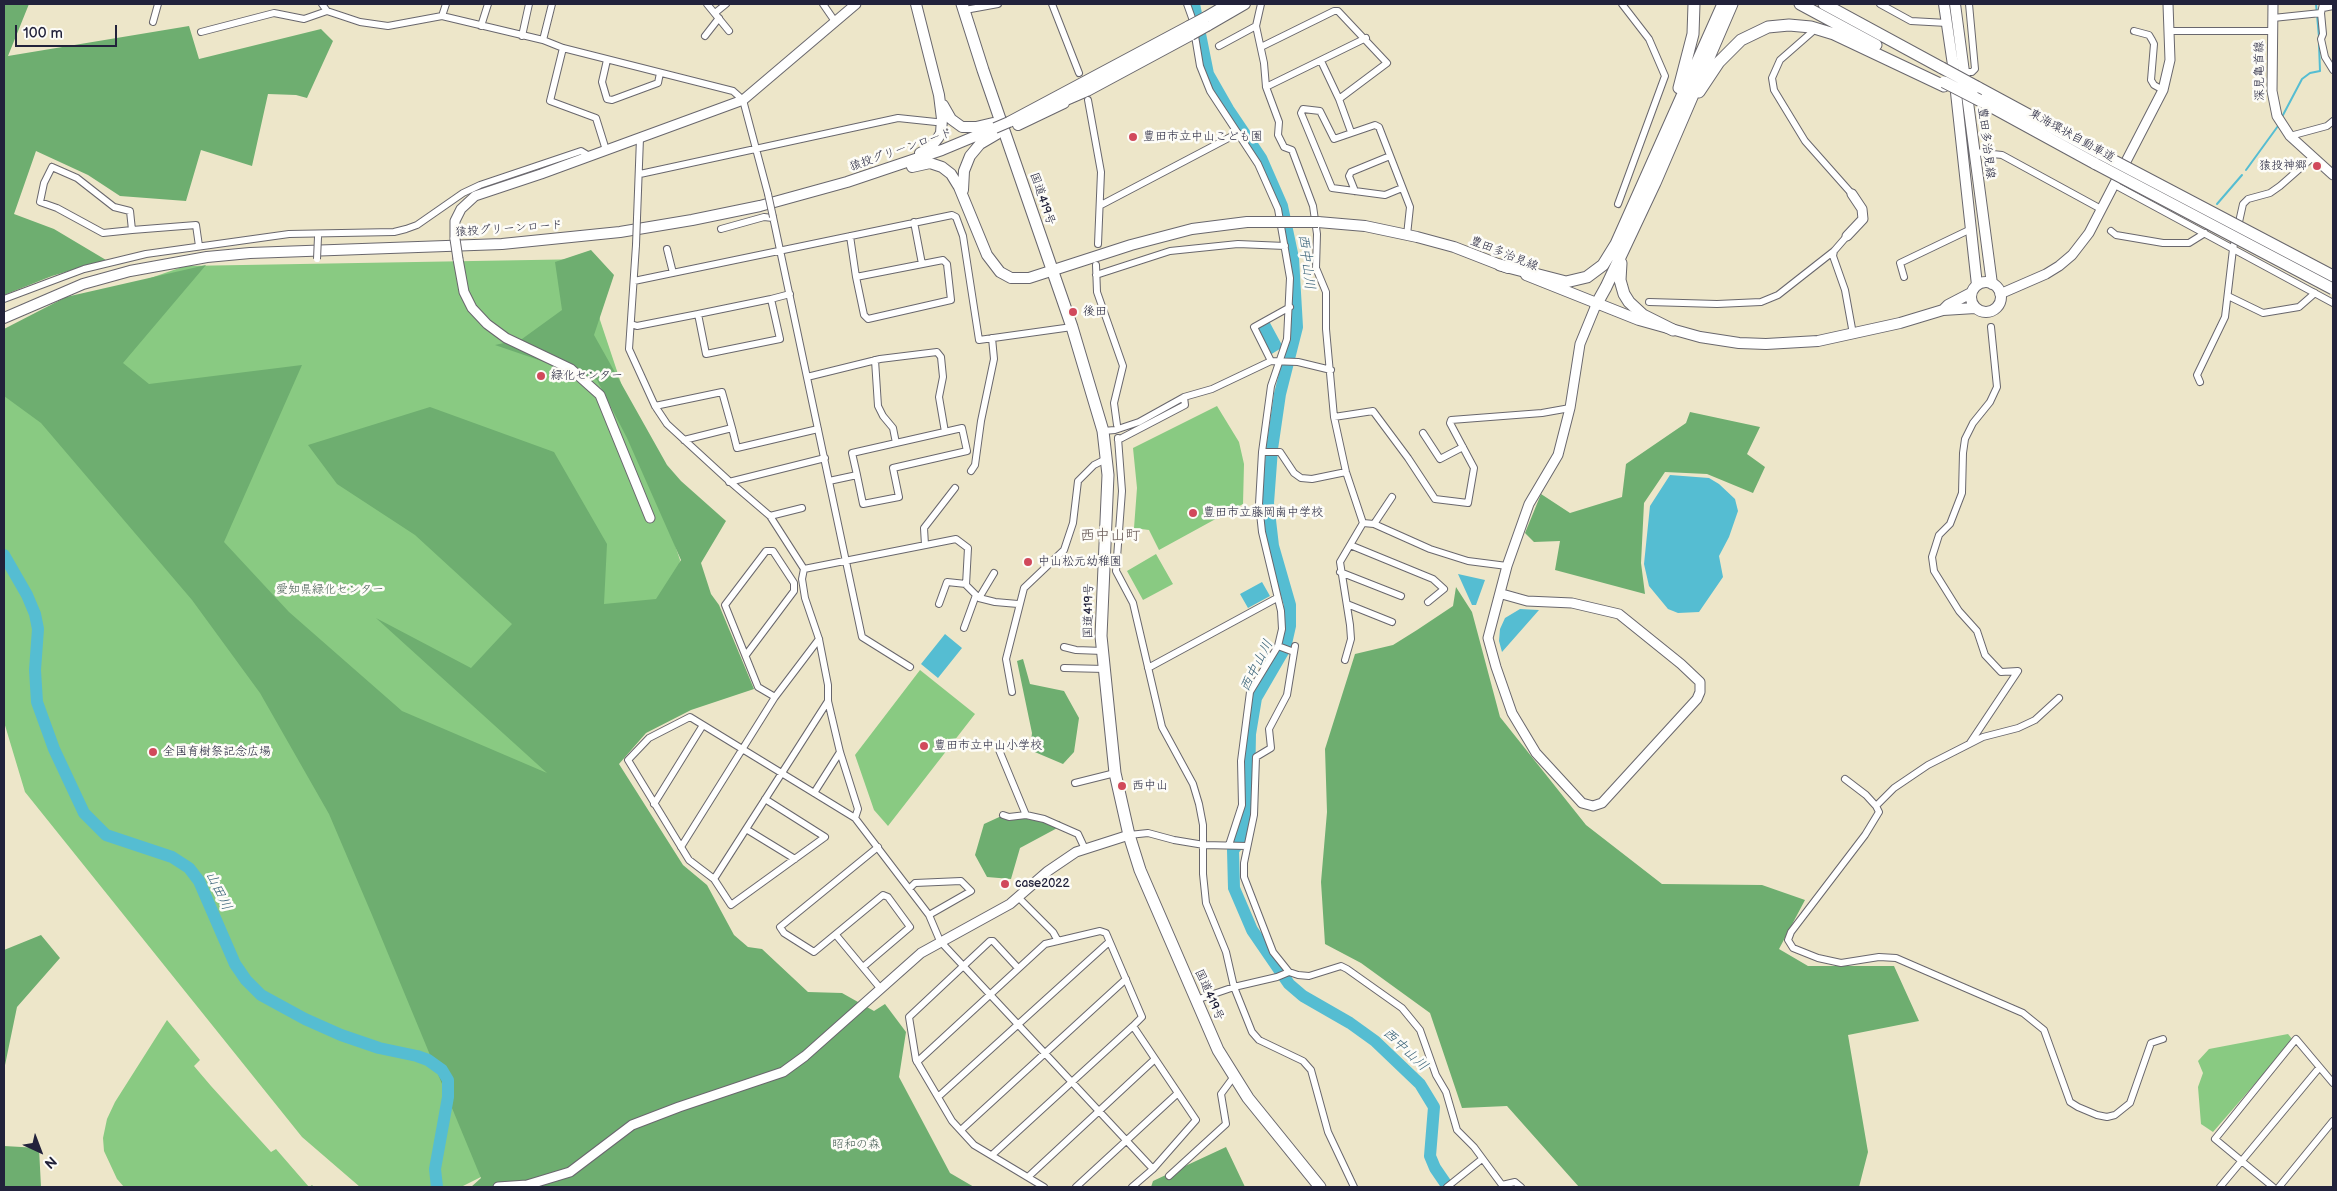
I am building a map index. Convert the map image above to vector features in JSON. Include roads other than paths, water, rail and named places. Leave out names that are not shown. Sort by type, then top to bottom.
[{"type":"highway","points":[[1675,123],[1694,24],[1694,4]]},
{"type":"highway","points":[[1675,123],[1723,4]]},
{"type":"highway","points":[[1596,305],[1599,285],[1620,246],[1675,123],[1732,4]]},
{"type":"highway","name":"東海環状自動車道","points":[[1800,4],[1944,84],[2333,276]]},
{"type":"highway","name":"東海環状自動車道","points":[[1824,4],[1977,87],[2099,159],[2333,289]]},
{"type":"highway","points":[[1830,4],[1856,21]]},
{"type":"highway","name":"国道419号","points":[[963,7],[1072,327],[1103,431],[1108,475],[1103,567],[1104,669],[1115,773],[1129,835],[1140,870],[1218,1050],[1248,1098],[1320,1187]]},
{"type":"highway","points":[[1675,123],[1729,51],[1750,35],[1779,25],[1800,25],[1834,34],[1944,84]]},
{"type":"highway","points":[[1500,265],[1558,280],[1573,281],[1587,277],[1598,270],[1620,246]]},
{"type":"highway","points":[[1620,246],[1620,272],[1624,294],[1642,315],[1672,330]]},
{"type":"main road","points":[[847,182],[911,157],[934,144],[942,126],[939,95],[916,4]]},
{"type":"main road","points":[[1206,21],[1228,4]]},
{"type":"main road","points":[[968,208],[963,186],[966,163],[974,150],[995,128],[1206,21],[1246,4]]},
{"type":"main road","name":"豊田多治見線","points":[[1944,4],[1971,229],[1974,289],[1971,302],[1975,308],[1982,312],[1992,311],[1999,304],[2000,294]]},
{"type":"main road","name":"豊田多治見線","points":[[1942,310],[1948,304],[1987,282],[1992,284],[1955,4]]},
{"type":"main road","points":[[1009,122],[1087,96],[1190,30]]},
{"type":"main road","points":[[939,95],[948,114],[957,124],[969,128],[995,128]]},
{"type":"main road","name":"猿投グリーンロード","points":[[4,318],[83,284],[168,263],[250,253],[502,244],[582,236],[692,220],[847,182],[934,153],[995,128]]},
{"type":"main road","points":[[821,189],[930,163],[942,167],[952,174],[968,208]]},
{"type":"main road","name":"豊田多治見線","points":[[968,208],[987,255],[1000,272],[1017,279],[1052,271],[1131,245],[1192,229],[1247,222],[1318,222],[1365,226],[1454,247],[1596,305],[1672,330],[1700,337],[1766,344],[1818,341],[1900,323],[1942,310],[1975,308]]},
{"type":"main road","points":[[1992,284],[2000,294]]},
{"type":"street","points":[[153,22],[158,4]]},
{"type":"street","points":[[322,4],[328,11],[360,22],[388,26],[442,16],[543,40],[563,48],[607,60],[733,91],[743,100],[781,251],[862,637],[910,667]]},
{"type":"street","points":[[442,16],[446,4]]},
{"type":"street","points":[[481,26],[488,4]]},
{"type":"street","points":[[522,36],[529,4]]},
{"type":"street","points":[[543,40],[552,4]]},
{"type":"street","points":[[707,4],[729,30]]},
{"type":"street","points":[[705,36],[726,4]]},
{"type":"street","points":[[823,4],[834,20]]},
{"type":"street","points":[[650,518],[600,395],[571,370],[506,338],[487,324],[472,308],[464,292],[455,238],[455,222],[461,208],[474,196],[588,157],[743,100],[834,20],[856,4]]},
{"type":"street","points":[[963,7],[998,4]]},
{"type":"street","points":[[1052,4],[1079,73]]},
{"type":"street","points":[[1187,4],[1192,18],[1200,66],[1210,92],[1258,164],[1278,209],[1290,278],[1287,339],[1282,361],[1271,386],[1259,504],[1262,532],[1281,611],[1282,628],[1279,647],[1250,692],[1241,761],[1242,805],[1231,846]]},
{"type":"street","points":[[1261,4],[1256,26],[1261,47],[1266,87],[1279,122],[1278,135],[1284,147],[1292,150],[1313,206],[1317,234],[1316,268],[1326,292],[1326,329],[1334,418],[1346,472],[1364,523]]},
{"type":"street","points":[[1618,204],[1665,76],[1649,39],[1622,4]]},
{"type":"street","points":[[1880,4],[1911,21],[1947,23]]},
{"type":"street","points":[[1964,72],[1972,72],[1975,69],[1970,4]]},
{"type":"street","points":[[2000,294],[2046,274],[2066,261],[2081,245],[2115,185],[2163,90],[2170,60],[2168,4]]},
{"type":"street","name":"深見亀首線","points":[[2273,4],[2273,105],[2277,116],[2290,136],[2333,175]]},
{"type":"street","points":[[2273,18],[2333,6]]},
{"type":"street","points":[[1261,47],[1334,10],[1338,10],[1389,61],[1339,98]]},
{"type":"street","points":[[2319,10],[2323,34],[2320,39],[2325,57],[2333,70]]},
{"type":"street","points":[[201,32],[274,14],[304,20],[328,11]]},
{"type":"street","points":[[1219,46],[1256,26]]},
{"type":"street","points":[[2134,31],[2148,35],[2154,44],[2151,80],[2154,85],[2163,90]]},
{"type":"street","points":[[2170,31],[2272,31]]},
{"type":"street","points":[[1648,302],[1717,304],[1761,302],[1778,295],[1834,251],[1863,219],[1862,209],[1852,194],[1805,141],[1774,90],[1772,78],[1780,60],[1812,32]]},
{"type":"street","points":[[1266,87],[1366,38]]},
{"type":"street","points":[[563,48],[550,100],[596,118],[606,150]]},
{"type":"street","points":[[607,60],[602,82],[607,99],[612,100],[658,83],[660,73]]},
{"type":"street","points":[[1320,61],[1339,98],[1351,132]]},
{"type":"street","points":[[1087,96],[1101,172],[1098,244]]},
{"type":"street","points":[[1402,188],[1385,196],[1332,188],[1329,185],[1301,113],[1305,108],[1320,111],[1334,139],[1375,125],[1378,127],[1390,156],[1411,211],[1407,235]]},
{"type":"street","points":[[640,174],[898,118],[936,122]]},
{"type":"street","points":[[2290,136],[2327,126],[2333,121]]},
{"type":"street","points":[[1101,205],[1238,133]]},
{"type":"street","points":[[640,138],[640,174],[630,349],[655,406],[667,424],[729,482],[770,516],[804,569],[802,579],[805,598],[819,639],[828,686],[828,701],[840,752],[858,808],[855,818]]},
{"type":"street","points":[[4,299],[84,268],[146,254],[289,234],[394,232],[406,229],[425,220],[463,193],[480,185],[582,151],[588,157]]},
{"type":"street","points":[[1974,152],[2002,155],[2101,210]]},
{"type":"street","points":[[1355,191],[1349,176],[1351,172],[1390,156]]},
{"type":"street","points":[[2200,382],[2197,375],[2226,317],[2233,249],[2243,204],[2248,199],[2270,193],[2292,177],[2313,157]]},
{"type":"street","points":[[132,230],[130,211],[114,207],[77,178],[52,167],[44,183],[40,202],[57,208],[103,232],[132,230],[196,225],[199,246]]},
{"type":"street","points":[[2115,185],[2333,303]]},
{"type":"street","points":[[634,281],[952,215],[956,217],[963,236],[979,340],[1072,327]]},
{"type":"street","points":[[721,229],[764,217],[773,218]]},
{"type":"street","points":[[914,222],[922,264]]},
{"type":"street","points":[[1904,277],[1900,264],[1971,229]]},
{"type":"street","points":[[2111,231],[2116,235],[2163,243],[2189,243],[2205,233]]},
{"type":"street","points":[[318,259],[318,237],[332,237],[332,233]]},
{"type":"street","points":[[850,236],[856,277],[864,315],[868,319],[951,300],[947,264],[942,260],[856,277]]},
{"type":"street","points":[[1096,275],[1170,251],[1238,244],[1285,246]]},
{"type":"street","points":[[667,249],[673,273]]},
{"type":"street","points":[[1834,251],[1833,256],[1846,290],[1853,334]]},
{"type":"street","points":[[1096,265],[1097,292],[1123,366],[1114,403],[1117,425]]},
{"type":"street","points":[[2228,296],[2263,313],[2299,306],[2315,293]]},
{"type":"street","points":[[631,324],[636,326],[790,294]]},
{"type":"street","points":[[698,314],[706,354],[780,339],[771,298]]},
{"type":"street","points":[[1502,594],[1527,601],[1572,603],[1619,614],[1681,664],[1700,682],[1700,692],[1697,699],[1602,803],[1593,806],[1582,803],[1536,753],[1512,713],[1488,638],[1502,594],[1507,566],[1529,504],[1558,455],[1570,408],[1580,344],[1596,305]]},
{"type":"street","points":[[1271,361],[1254,327],[1290,306]]},
{"type":"street","points":[[1970,743],[2018,672],[2001,672],[1985,655],[1977,632],[1959,610],[1934,571],[1932,557],[1939,535],[1950,524],[1962,493],[1965,439],[1973,423],[1990,402],[1997,386],[1991,328]]},
{"type":"street","points":[[970,471],[976,465],[981,421],[994,359],[992,338]]},
{"type":"street","points":[[808,377],[875,360],[937,352],[941,357],[943,377],[939,397],[945,432]]},
{"type":"street","points":[[875,360],[878,406],[883,416],[893,428],[896,443]]},
{"type":"street","points":[[1103,431],[1115,430],[1139,422],[1184,397],[1212,389],[1271,361],[1298,362],[1331,370]]},
{"type":"street","points":[[655,406],[722,392],[737,448],[818,429]]},
{"type":"street","points":[[1184,397],[1185,406],[1118,439],[1122,491],[1115,567],[1117,576],[1132,603],[1162,727],[1192,784],[1199,804],[1204,845],[1204,892],[1226,952],[1234,987],[1252,1032],[1259,1040],[1303,1062],[1311,1070],[1328,1132],[1354,1187]]},
{"type":"street","points":[[1334,418],[1373,411],[1408,458],[1435,499],[1468,503],[1474,468],[1450,423],[1451,420],[1542,413],[1570,408]]},
{"type":"street","points":[[684,440],[732,428]]},
{"type":"street","points":[[962,428],[968,451],[893,468],[899,496],[863,504],[852,453],[945,432],[962,428]]},
{"type":"street","points":[[1423,433],[1440,459],[1463,447]]},
{"type":"street","points":[[1263,452],[1280,452],[1294,473],[1301,478],[1312,479],[1346,472]]},
{"type":"street","points":[[729,482],[825,458]]},
{"type":"street","points":[[1012,692],[1006,658],[1018,604],[1024,588],[1064,550],[1074,523],[1078,481],[1094,465],[1106,459]]},
{"type":"street","points":[[830,481],[857,475]]},
{"type":"street","points":[[925,545],[924,528],[955,488]]},
{"type":"street","points":[[1374,524],[1392,497]]},
{"type":"street","points":[[770,516],[802,508]]},
{"type":"street","points":[[1364,523],[1374,524],[1406,536],[1430,549],[1468,561],[1507,566]]},
{"type":"street","points":[[1345,660],[1351,640],[1340,562],[1364,523]]},
{"type":"street","points":[[804,569],[956,539],[963,542],[968,548],[966,584]]},
{"type":"street","points":[[1350,545],[1433,579],[1444,589],[1428,602]]},
{"type":"street","points":[[746,655],[794,591],[794,583],[773,551],[766,551],[725,605],[758,687],[775,697]]},
{"type":"street","points":[[1340,572],[1401,596]]},
{"type":"street","points":[[964,628],[978,597],[994,573]]},
{"type":"street","points":[[939,604],[947,582],[966,584],[978,597],[994,602],[1018,604]]},
{"type":"street","points":[[1148,668],[1277,598]]},
{"type":"street","points":[[1347,604],[1392,622]]},
{"type":"street","points":[[681,847],[775,697],[819,639]]},
{"type":"street","points":[[1064,646],[1076,650],[1103,651]]},
{"type":"street","points":[[1279,647],[1294,650],[1287,695],[1269,729],[1271,748],[1256,758],[1254,815],[1244,869],[1251,897],[1273,952],[1288,972],[1298,975],[1309,976],[1341,966],[1402,1008],[1420,1030],[1436,1075],[1446,1092],[1457,1130],[1502,1186],[1515,1182],[1521,1187]]},
{"type":"street","points":[[1064,668],[1104,669]]},
{"type":"street","points":[[1876,806],[1894,788],[1928,765],[1983,737],[2018,728],[2035,720],[2059,698]]},
{"type":"street","points":[[714,879],[828,701]]},
{"type":"street","points":[[765,799],[825,837],[731,905],[714,879],[689,860],[628,760],[650,738],[690,717],[855,818],[929,914],[940,941],[1153,1169]]},
{"type":"street","points":[[654,804],[703,725]]},
{"type":"street","points":[[999,750],[1026,815]]},
{"type":"street","points":[[814,793],[840,752]]},
{"type":"street","points":[[1075,782],[1115,773]]},
{"type":"street","points":[[1845,779],[1866,795],[1879,812],[1875,821],[1791,932],[1788,940],[1793,948],[1818,958],[1841,963],[1879,957],[1905,961],[1963,989],[2023,1013],[2044,1030],[2070,1102],[2097,1115],[2107,1117],[2115,1115],[2130,1103],[2151,1043],[2163,1039]]},
{"type":"street","points":[[1003,815],[1009,817],[1026,815],[1044,819],[1078,834],[1086,849]]},
{"type":"street","points":[[746,829],[795,859]]},
{"type":"street","points":[[498,1187],[528,1185],[570,1172],[621,1132],[644,1120],[783,1072],[805,1056],[921,953],[1010,904],[1048,871],[1076,852],[1129,835],[1148,833],[1204,845],[1247,846]]},
{"type":"street","points":[[862,967],[910,928],[888,897],[883,895],[814,952],[784,932],[780,927],[878,847]]},
{"type":"street","points":[[910,888],[916,883],[960,881],[971,891],[929,914]]},
{"type":"street","points":[[1018,897],[1053,932],[1058,941]]},
{"type":"street","points":[[917,1062],[1045,944],[1100,931],[1106,933],[1142,1017],[992,1156]]},
{"type":"street","points":[[836,934],[880,988]]},
{"type":"street","points":[[1018,968],[993,941],[990,941],[909,1017],[917,1062],[952,1121],[974,1145],[1044,1187]]},
{"type":"street","points":[[938,1097],[1109,942]]},
{"type":"street","points":[[1196,1000],[1234,987],[1277,978],[1288,972]]},
{"type":"street","points":[[961,1130],[1126,979]]},
{"type":"street","points":[[1132,1187],[1153,1169],[1196,1120],[1133,1026]]},
{"type":"street","points":[[2273,1187],[2215,1139],[2296,1040],[2333,1083]]},
{"type":"street","points":[[1028,1177],[1156,1059]]},
{"type":"street","points":[[2220,1187],[2319,1068]]},
{"type":"street","points":[[1169,1176],[1226,1124],[1221,1094],[1234,1075]]},
{"type":"street","points":[[1076,1187],[1178,1093]]},
{"type":"street","points":[[2279,1187],[2333,1121]]},
{"type":"street","points":[[1452,1185],[1482,1159]]},
{"type":"water","points":[[1269,321],[1283,347],[1270,355],[1256,329]]},
{"type":"water","points":[[1670,475],[1709,478],[1719,484],[1735,499],[1738,511],[1729,537],[1719,556],[1723,577],[1699,612],[1678,613],[1668,609],[1649,586],[1644,564],[1650,506]]},
{"type":"water","points":[[1458,574],[1485,580],[1476,605],[1472,605]]},
{"type":"water","points":[[1262,582],[1270,596],[1248,608],[1240,594]]},
{"type":"water","points":[[1520,609],[1539,610],[1502,652],[1499,641],[1500,629],[1505,618]]},
{"type":"water","points":[[945,634],[962,648],[938,678],[921,664]]},
{"type":"waterway","name":"西中山川","points":[[1194,4],[1208,74],[1228,109],[1261,158],[1282,206],[1293,258],[1297,327],[1280,394],[1272,449],[1268,503],[1273,546],[1290,605],[1290,626],[1285,648],[1256,698],[1250,734],[1249,787],[1244,826],[1240,842],[1233,850],[1234,888],[1252,930],[1289,984],[1303,996],[1350,1023],[1375,1041],[1420,1084],[1434,1107],[1430,1156],[1435,1168],[1448,1187]]},
{"type":"waterway","points":[[2316,4],[2319,37]]},
{"type":"waterway","points":[[2283,115],[2302,79],[2310,73],[2320,71],[2319,44]]},
{"type":"waterway","points":[[2246,170],[2278,126]]},
{"type":"waterway","points":[[2217,204],[2242,175]]},
{"type":"waterway","name":"山田川","points":[[4,555],[27,595],[35,614],[38,629],[35,670],[37,702],[54,749],[84,813],[106,835],[172,857],[189,868],[199,881],[235,964],[246,980],[261,995],[305,1019],[341,1035],[379,1048],[417,1056],[428,1060],[442,1070],[448,1080],[448,1097],[435,1169],[437,1187]]},
{"type":"place","name":"豊田市立中山こども園","points":[[1133,137]]},
{"type":"place","name":"猿投神郷","points":[[2317,166]]},
{"type":"place","name":"後田","points":[[1073,312]]},
{"type":"place","name":"緑化センター","points":[[541,376]]},
{"type":"place","name":"豊田市立藤岡南中学校","points":[[1193,513]]},
{"type":"place","name":"中山松元幼稚園","points":[[1028,562]]},
{"type":"place","name":"豊田市立中山小学校","points":[[924,746]]},
{"type":"place","name":"全国育樹祭記念広場","points":[[153,752]]},
{"type":"place","name":"西中山","points":[[1122,786]]},
{"type":"place","name":"case2022","points":[[1005,884]]},
{"type":"district","name":"西中山町","points":[[1110,536]]},
{"type":"park label","name":"愛知県緑化センター","points":[[330,590]]},
{"type":"park label","name":"昭和の森","points":[[856,1145]]}]
